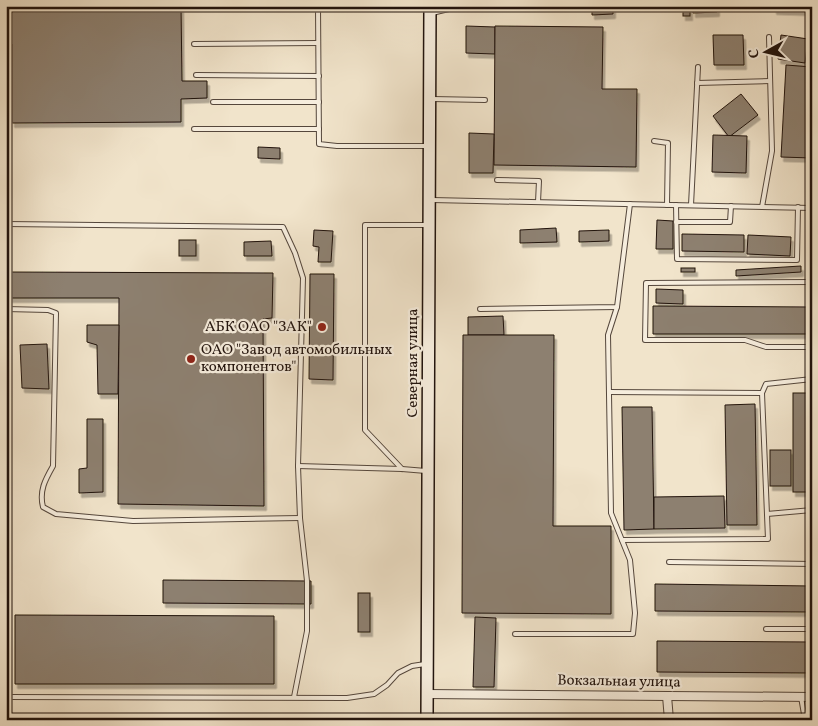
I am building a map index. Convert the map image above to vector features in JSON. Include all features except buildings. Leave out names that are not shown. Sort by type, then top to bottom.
[{"type":"main road","name":"Северная улица","points":[[427,720],[430,10]]},
{"type":"street","name":"Вокзальная улица","points":[[427,694],[812,697]]},
{"type":"street","points":[[667,696],[669,720]]},
{"type":"lane","points":[[318,6],[319,144],[337,146],[429,146]]},
{"type":"lane","points":[[430,10],[461,6]]},
{"type":"lane","points":[[762,207],[772,150],[769,36]]},
{"type":"lane","points":[[194,44],[318,43]]},
{"type":"lane","points":[[691,205],[698,68]]},
{"type":"lane","points":[[196,75],[319,76]]},
{"type":"lane","points":[[697,83],[770,81]]},
{"type":"lane","points":[[430,99],[485,100]]},
{"type":"lane","points":[[213,102],[319,102]]},
{"type":"lane","points":[[194,130],[319,130]]},
{"type":"lane","points":[[654,141],[668,143],[667,205]]},
{"type":"lane","points":[[497,180],[539,180],[538,202]]},
{"type":"lane","points":[[429,200],[812,208]]},
{"type":"lane","points":[[514,634],[633,634],[635,613],[630,560],[611,513],[608,335],[617,307],[630,204]]},
{"type":"lane","points":[[676,205],[677,259],[797,260],[798,208]]},
{"type":"lane","points":[[676,222],[730,222],[731,206]]},
{"type":"lane","points":[[6,224],[283,227],[296,253],[303,278],[298,466],[300,518],[307,581],[307,631],[294,697]]},
{"type":"lane","points":[[402,469],[365,430],[365,225],[429,225]]},
{"type":"lane","points":[[812,282],[646,284],[645,340],[745,340],[766,347],[812,347]]},
{"type":"lane","points":[[480,309],[617,307]]},
{"type":"lane","points":[[6,309],[48,310],[56,313],[53,466],[45,480],[40,496],[43,507],[56,514],[133,521],[300,518]]},
{"type":"lane","points":[[622,540],[768,539],[762,393],[766,384],[812,378]]},
{"type":"lane","points":[[609,392],[762,393]]},
{"type":"lane","points":[[298,466],[428,471]]},
{"type":"lane","points":[[767,514],[812,510]]},
{"type":"lane","points":[[669,562],[812,564]]},
{"type":"lane","points":[[766,629],[812,629]]},
{"type":"lane","points":[[6,697],[347,698],[374,694],[387,685],[398,673],[412,666],[427,664]]},
{"type":"lane","points":[[801,697],[805,720]]},
{"type":"place","name":"АБК ОАО \"ЗАК\"","points":[[322,327]]},
{"type":"place","name":"ОАО \"Завод автомобильных компонентов\"","points":[[191,359]]}]
